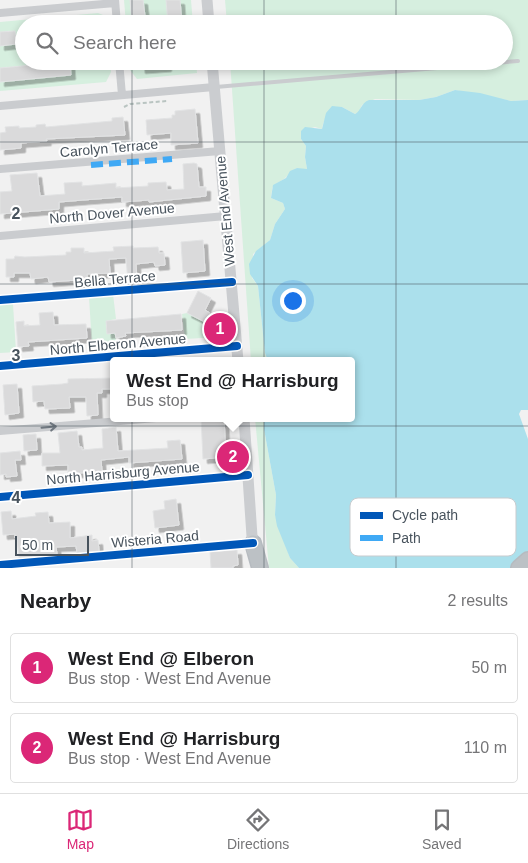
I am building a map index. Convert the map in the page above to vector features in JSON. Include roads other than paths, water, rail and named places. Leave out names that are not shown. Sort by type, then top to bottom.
[{"type":"highway","points":[[253,544],[260,568]]},
{"type":"highway","points":[[519,568],[528,560]]},
{"type":"main road","points":[[206,0],[207,15]]},
{"type":"main road","name":"West End Avenue","points":[[213,70],[238,357]]},
{"type":"main road","points":[[244,422],[255,568]]},
{"type":"street","points":[[0,13],[115,1],[116,15]]},
{"type":"street","points":[[121,70],[122,95]]},
{"type":"street","points":[[0,106],[214,87]]},
{"type":"street","name":"Carolyn Terrace","points":[[0,169],[220,151]]},
{"type":"street","name":"North Dover Avenue","points":[[0,236],[226,216]]},
{"type":"street","name":"Bella Terrace","points":[[0,300],[232,282]]},
{"type":"street","name":"North Elberon Avenue","points":[[0,366],[237,346]]},
{"type":"street","points":[[0,431],[110,422]]},
{"type":"street","name":"North Harrisburg Avenue","points":[[0,496],[248,475]]},
{"type":"street","name":"Wisteria Road","points":[[0,565],[253,544]]},
{"type":"lane","points":[[513,61],[518,61]]},
{"type":"lane","points":[[214,87],[413,70]]},
{"type":"water","points":[[455,90],[480,93],[511,101],[528,100],[528,410],[521,410],[519,414],[528,439],[528,568],[299,568],[290,558],[277,526],[275,515],[276,495],[264,422],[355,422],[355,357],[266,357],[258,286],[250,274],[249,264],[256,251],[270,240],[275,224],[285,209],[283,203],[271,198],[273,185],[286,178],[290,171],[297,168],[307,169],[306,146],[301,139],[301,131],[305,127],[322,129],[326,113],[332,106],[342,107],[355,114],[369,100],[419,100],[436,97]]},
{"type":"place","name":"West End @ Elberon","points":[[220,329]]},
{"type":"place","name":"West End @ Harrisburg","points":[[233,457]]}]
